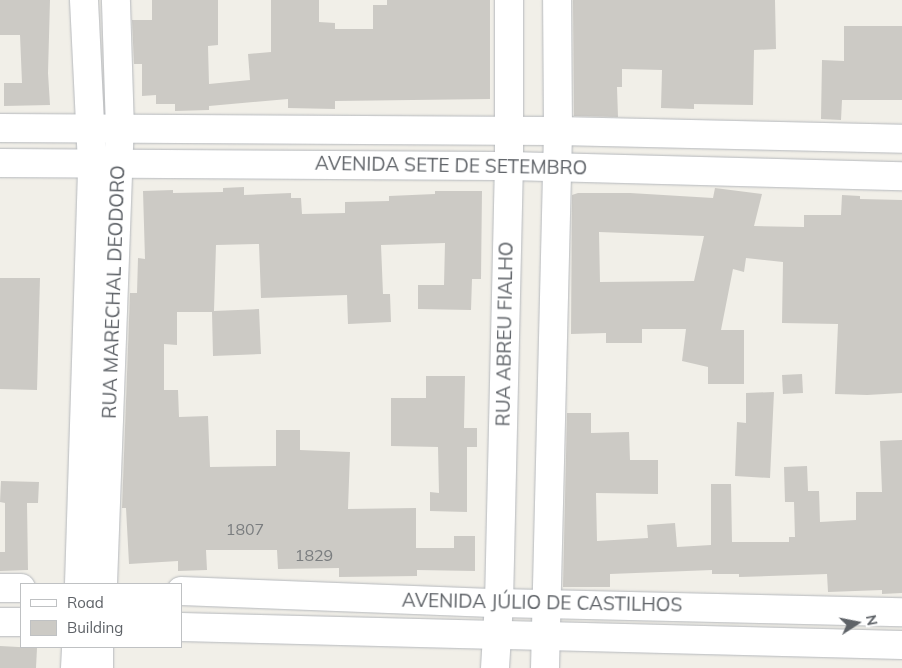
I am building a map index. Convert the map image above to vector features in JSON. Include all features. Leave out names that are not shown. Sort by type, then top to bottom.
[{"type":"street","name":"RUA MARECHAL DEODORO","points":[[84,0],[99,363]]},
{"type":"street","name":"RUA MARECHAL DEODORO","points":[[79,583],[95,474],[99,363],[119,162],[120,130],[116,0]]},
{"type":"street","name":"RUA ABREU FIALHO","points":[[495,668],[499,603],[509,131],[509,0]]},
{"type":"street","points":[[545,668],[555,167],[558,131],[557,0]]},
{"type":"street","name":"AVENIDA SETE DE SETEMBRO","points":[[0,128],[90,130],[558,131],[902,139]]},
{"type":"street","points":[[220,163],[221,130]]},
{"type":"street","points":[[417,131],[417,165]]},
{"type":"street","points":[[662,170],[664,133]]},
{"type":"street","points":[[869,175],[870,138]]},
{"type":"street","name":"AVENIDA SETE DE SETEMBRO","points":[[0,163],[92,164],[119,162],[508,166],[902,176]]},
{"type":"street","name":"RUA MARECHAL DEODORO","points":[[95,474],[103,583]]},
{"type":"street","points":[[0,588],[20,588]]},
{"type":"street","name":"AVENIDA JÚLIO DE CASTILHOS","points":[[182,591],[499,603],[902,612]]},
{"type":"street","points":[[289,630],[290,595]]},
{"type":"street","points":[[766,643],[767,608]]},
{"type":"street","points":[[0,622],[20,622]]},
{"type":"street","name":"AVENIDA JÚLIO DE CASTILHOS","points":[[182,627],[902,645]]},
{"type":"street","points":[[75,668],[76,648]]},
{"type":"street","points":[[99,648],[99,668]]},
{"type":"building","points":[[0,0],[50,0],[48,73],[50,105],[4,106],[4,83],[22,83],[20,35],[0,35]]},
{"type":"building","points":[[152,0],[218,0],[218,45],[208,46],[209,84],[250,80],[248,54],[271,52],[271,0],[319,0],[319,22],[335,23],[335,29],[373,29],[373,5],[387,5],[387,0],[490,0],[490,99],[335,101],[335,109],[288,108],[288,99],[209,106],[209,110],[175,111],[175,104],[156,104],[156,95],[142,96],[142,64],[134,64],[132,20],[152,20]]},
{"type":"building","points":[[573,0],[775,0],[776,49],[754,50],[753,105],[694,104],[694,109],[661,108],[662,70],[622,69],[622,87],[617,87],[618,117],[574,116]]},
{"type":"building","points":[[844,26],[902,26],[902,100],[842,100],[841,120],[821,119],[822,60],[844,61]]},
{"type":"building","points":[[244,187],[244,195],[291,193],[291,198],[301,198],[302,214],[345,213],[345,202],[389,201],[389,196],[435,194],[435,191],[482,191],[481,279],[472,279],[471,310],[418,309],[418,285],[444,285],[445,243],[381,245],[383,294],[390,294],[391,322],[348,324],[347,295],[261,298],[259,244],[216,245],[214,311],[259,309],[261,354],[213,356],[212,312],[177,312],[177,345],[164,344],[164,390],[178,390],[179,417],[208,416],[210,467],[276,466],[276,430],[300,430],[300,450],[350,452],[348,509],[416,508],[416,548],[454,548],[454,536],[475,536],[475,571],[417,570],[417,576],[339,577],[339,568],[278,569],[277,550],[206,550],[207,570],[178,571],[178,561],[129,564],[126,508],[122,508],[130,293],[137,293],[138,258],[145,259],[143,191],[173,190],[173,193],[223,192],[223,188]]},
{"type":"building","points":[[715,188],[762,194],[754,226],[804,227],[804,215],[841,215],[842,195],[860,196],[860,199],[902,200],[902,393],[835,394],[838,324],[782,323],[783,262],[746,258],[744,272],[733,269],[721,330],[744,330],[744,384],[708,384],[708,367],[682,361],[686,329],[642,329],[642,343],[606,343],[606,333],[571,334],[572,195],[578,193],[630,193],[713,198]],"holes":[[[599,232],[704,236],[694,281],[600,282]]]},
{"type":"building","points":[[0,278],[40,278],[37,390],[0,389]]},
{"type":"building","points":[[802,374],[803,393],[783,394],[782,375]]},
{"type":"building","points":[[426,376],[465,376],[464,428],[477,428],[477,447],[467,447],[467,512],[430,511],[430,492],[439,493],[438,447],[391,446],[391,398],[426,398]]},
{"type":"building","points":[[774,392],[770,478],[735,476],[737,422],[746,423],[746,393]]},
{"type":"building","points":[[567,413],[591,413],[591,433],[629,432],[630,460],[658,460],[658,494],[596,493],[597,541],[648,538],[647,525],[675,523],[677,547],[711,545],[711,484],[731,484],[732,542],[789,542],[789,537],[795,537],[794,502],[785,502],[784,467],[807,466],[808,491],[819,491],[820,522],[856,520],[856,492],[882,492],[880,441],[902,440],[902,593],[882,594],[882,590],[828,592],[827,574],[739,577],[739,574],[712,574],[712,570],[610,574],[610,587],[563,587]]},
{"type":"building","points":[[1,481],[39,482],[38,503],[27,503],[28,570],[0,571],[0,552],[5,552],[5,503],[0,502]]},
{"type":"building","points":[[0,646],[37,648],[36,668],[0,668]]}]
